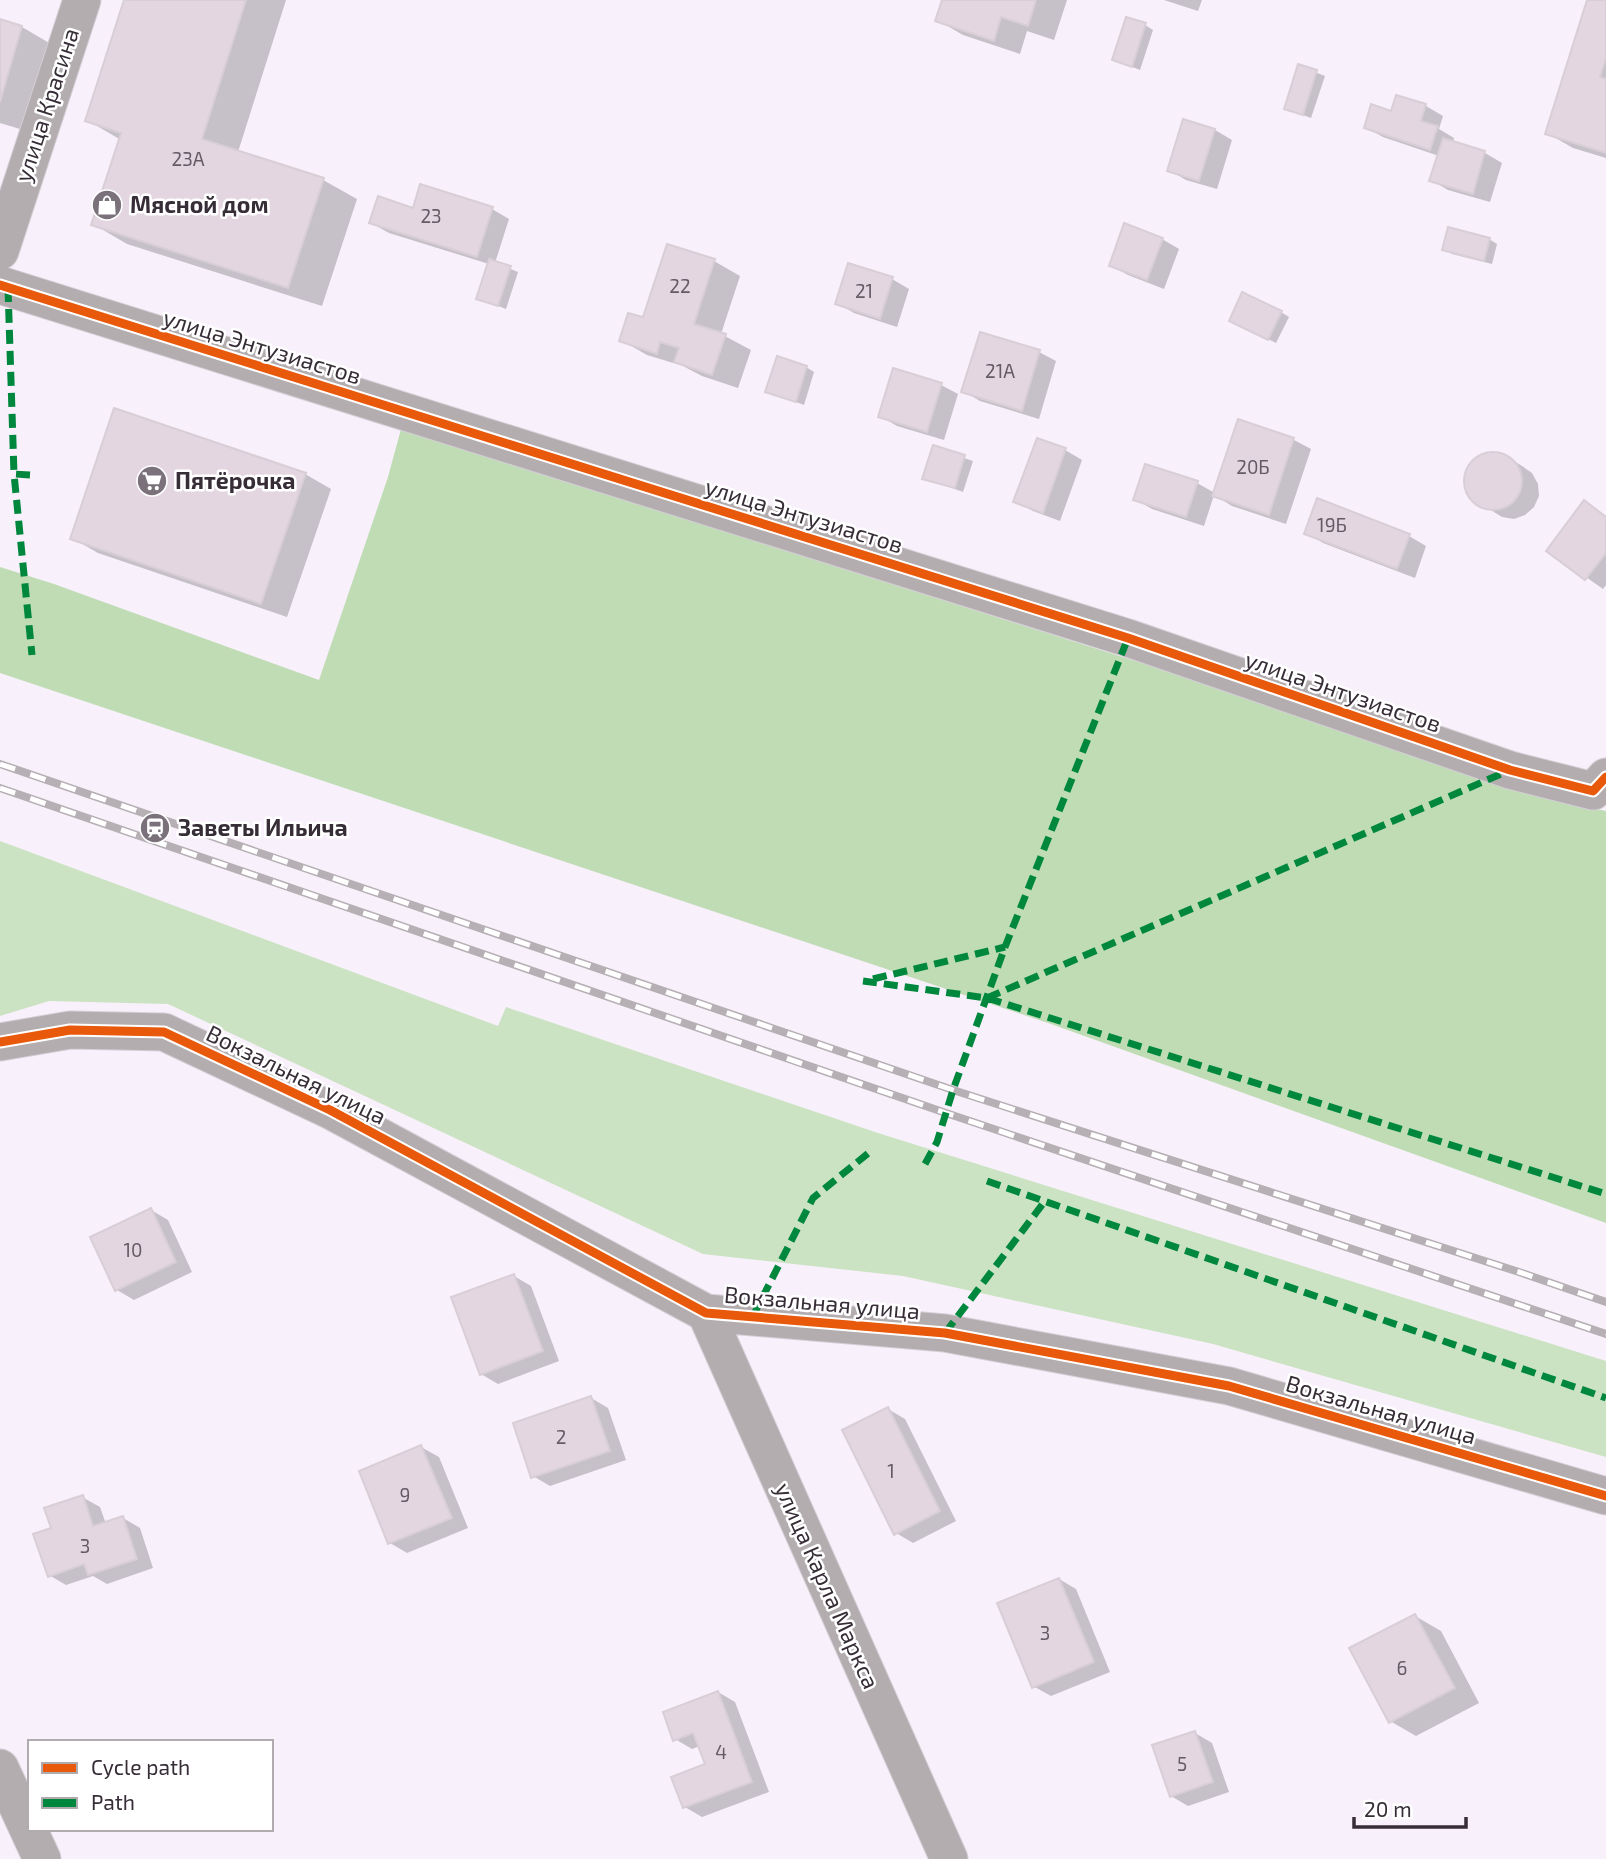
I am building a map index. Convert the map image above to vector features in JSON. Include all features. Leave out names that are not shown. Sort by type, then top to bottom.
[{"type":"street","name":"улица Красина","points":[[0,251],[82,0]]},
{"type":"street","name":"улица Энтузиастов","points":[[0,285],[1128,638],[1510,770],[1600,784]]},
{"type":"street","name":"Вокзальная улица","points":[[0,1042],[70,1030],[164,1032],[330,1110],[706,1313],[945,1332],[1229,1386],[1606,1496]]},
{"type":"street","name":"улица Карла Маркса","points":[[706,1313],[949,1859]]},
{"type":"street","points":[[0,1768],[28,1829]]},
{"type":"street","points":[[29,1831],[42,1859]]},
{"type":"green space","points":[[401,429],[1151,666],[1579,805],[1606,811],[1606,1223],[1051,1024],[0,673],[0,567],[319,680],[388,477]]},
{"type":"green space","points":[[0,841],[498,1026],[506,1007],[878,1133],[1606,1361],[1606,1457],[1213,1344],[903,1276],[703,1254],[168,1004],[49,1001],[0,1016]]},
{"type":"building","points":[[124,0],[246,0],[202,139],[324,178],[288,288],[91,225],[121,133],[85,121]]},
{"type":"building","points":[[942,0],[1036,0],[1028,26],[1001,17],[994,41],[935,21]]},
{"type":"building","points":[[1587,0],[1606,0],[1606,58],[1600,77],[1606,79],[1606,153],[1545,134]]},
{"type":"building","points":[[1126,17],[1146,23],[1132,67],[1112,60]]},
{"type":"building","points":[[0,19],[22,26],[0,102]]},
{"type":"building","points":[[1298,64],[1317,70],[1303,115],[1284,109]]},
{"type":"building","points":[[1396,95],[1426,104],[1421,121],[1438,126],[1430,150],[1364,128],[1371,104],[1391,111]]},
{"type":"building","points":[[1183,119],[1215,129],[1199,181],[1167,171]]},
{"type":"building","points":[[1443,138],[1485,151],[1473,194],[1429,181]]},
{"type":"building","points":[[420,184],[493,207],[477,257],[369,223],[378,196],[413,208]]},
{"type":"building","points":[[1124,223],[1163,238],[1147,280],[1109,266]]},
{"type":"building","points":[[1448,227],[1490,238],[1484,261],[1442,250]]},
{"type":"building","points":[[667,244],[715,259],[694,324],[726,334],[712,375],[674,362],[679,348],[660,342],[657,354],[619,341],[628,313],[643,317]]},
{"type":"building","points":[[489,259],[511,266],[498,306],[476,299]]},
{"type":"building","points":[[848,263],[893,277],[880,319],[835,304]]},
{"type":"building","points":[[1242,292],[1282,311],[1268,340],[1229,321]]},
{"type":"building","points":[[980,332],[1040,350],[1022,411],[961,392]]},
{"type":"building","points":[[777,356],[807,366],[796,402],[765,392]]},
{"type":"building","points":[[893,368],[942,383],[927,432],[878,417]]},
{"type":"building","points":[[114,408],[306,473],[261,604],[70,539]]},
{"type":"building","points":[[1238,419],[1294,438],[1269,515],[1212,496]]},
{"type":"building","points":[[1037,438],[1066,448],[1043,513],[1013,502]]},
{"type":"building","points":[[933,445],[965,455],[955,488],[922,479]]},
{"type":"building","points":[[1493,452],[1509,457],[1517,465],[1522,481],[1517,497],[1509,505],[1493,510],[1477,505],[1469,497],[1464,481],[1469,465],[1477,457]]},
{"type":"building","points":[[1145,464],[1198,481],[1186,517],[1133,500]]},
{"type":"building","points":[[1317,498],[1410,534],[1397,569],[1304,534]]},
{"type":"building","points":[[1584,500],[1606,517],[1606,553],[1585,580],[1546,551]]},
{"type":"building","points":[[151,1208],[176,1262],[115,1291],[90,1237]]},
{"type":"building","points":[[514,1274],[543,1351],[480,1375],[451,1297]]},
{"type":"building","points":[[591,1396],[610,1451],[531,1478],[513,1423]]},
{"type":"building","points":[[888,1407],[940,1511],[894,1535],[842,1430]]},
{"type":"building","points":[[421,1445],[452,1518],[388,1544],[359,1471]]},
{"type":"building","points":[[83,1495],[93,1526],[123,1516],[137,1559],[88,1575],[84,1564],[48,1577],[33,1534],[51,1528],[44,1508]]},
{"type":"building","points":[[1059,1578],[1094,1662],[1032,1688],[997,1603]]},
{"type":"building","points":[[1415,1614],[1455,1688],[1389,1723],[1349,1648]]},
{"type":"building","points":[[718,1691],[752,1782],[683,1808],[671,1777],[705,1764],[693,1733],[673,1741],[663,1712]]},
{"type":"building","points":[[1195,1731],[1213,1782],[1170,1797],[1152,1745]]},
{"type":"railway","points":[[0,764],[953,1090],[1606,1302]]},
{"type":"railway","points":[[0,788],[946,1113],[1606,1334]]},
{"type":"marked path","points":[[8,288],[14,474]]},
{"type":"marked path","points":[[30,475],[14,474],[32,655]]},
{"type":"marked path","points":[[925,1164],[937,1142],[1005,947],[1128,638]]},
{"type":"marked path","points":[[987,998],[1510,770]]},
{"type":"marked path","points":[[873,979],[1005,947]]},
{"type":"marked path","points":[[863,981],[987,998],[1606,1194]]},
{"type":"marked path","points":[[753,1316],[813,1198],[871,1151]]},
{"type":"marked path","points":[[987,1181],[1606,1398]]},
{"type":"marked path","points":[[945,1333],[1045,1201]]},
{"type":"cycle path","points":[[0,285],[1128,638],[1510,770],[1593,791],[1606,777]]},
{"type":"cycle path","points":[[0,1042],[70,1030],[164,1032],[330,1110],[706,1313],[945,1333],[1229,1386],[1606,1496]]},
{"type":"place","name":"Мясной дом","points":[[107,205]]},
{"type":"place","name":"Пятёрочка","points":[[152,481]]},
{"type":"place","name":"Заветы Ильича","points":[[155,828]]}]
